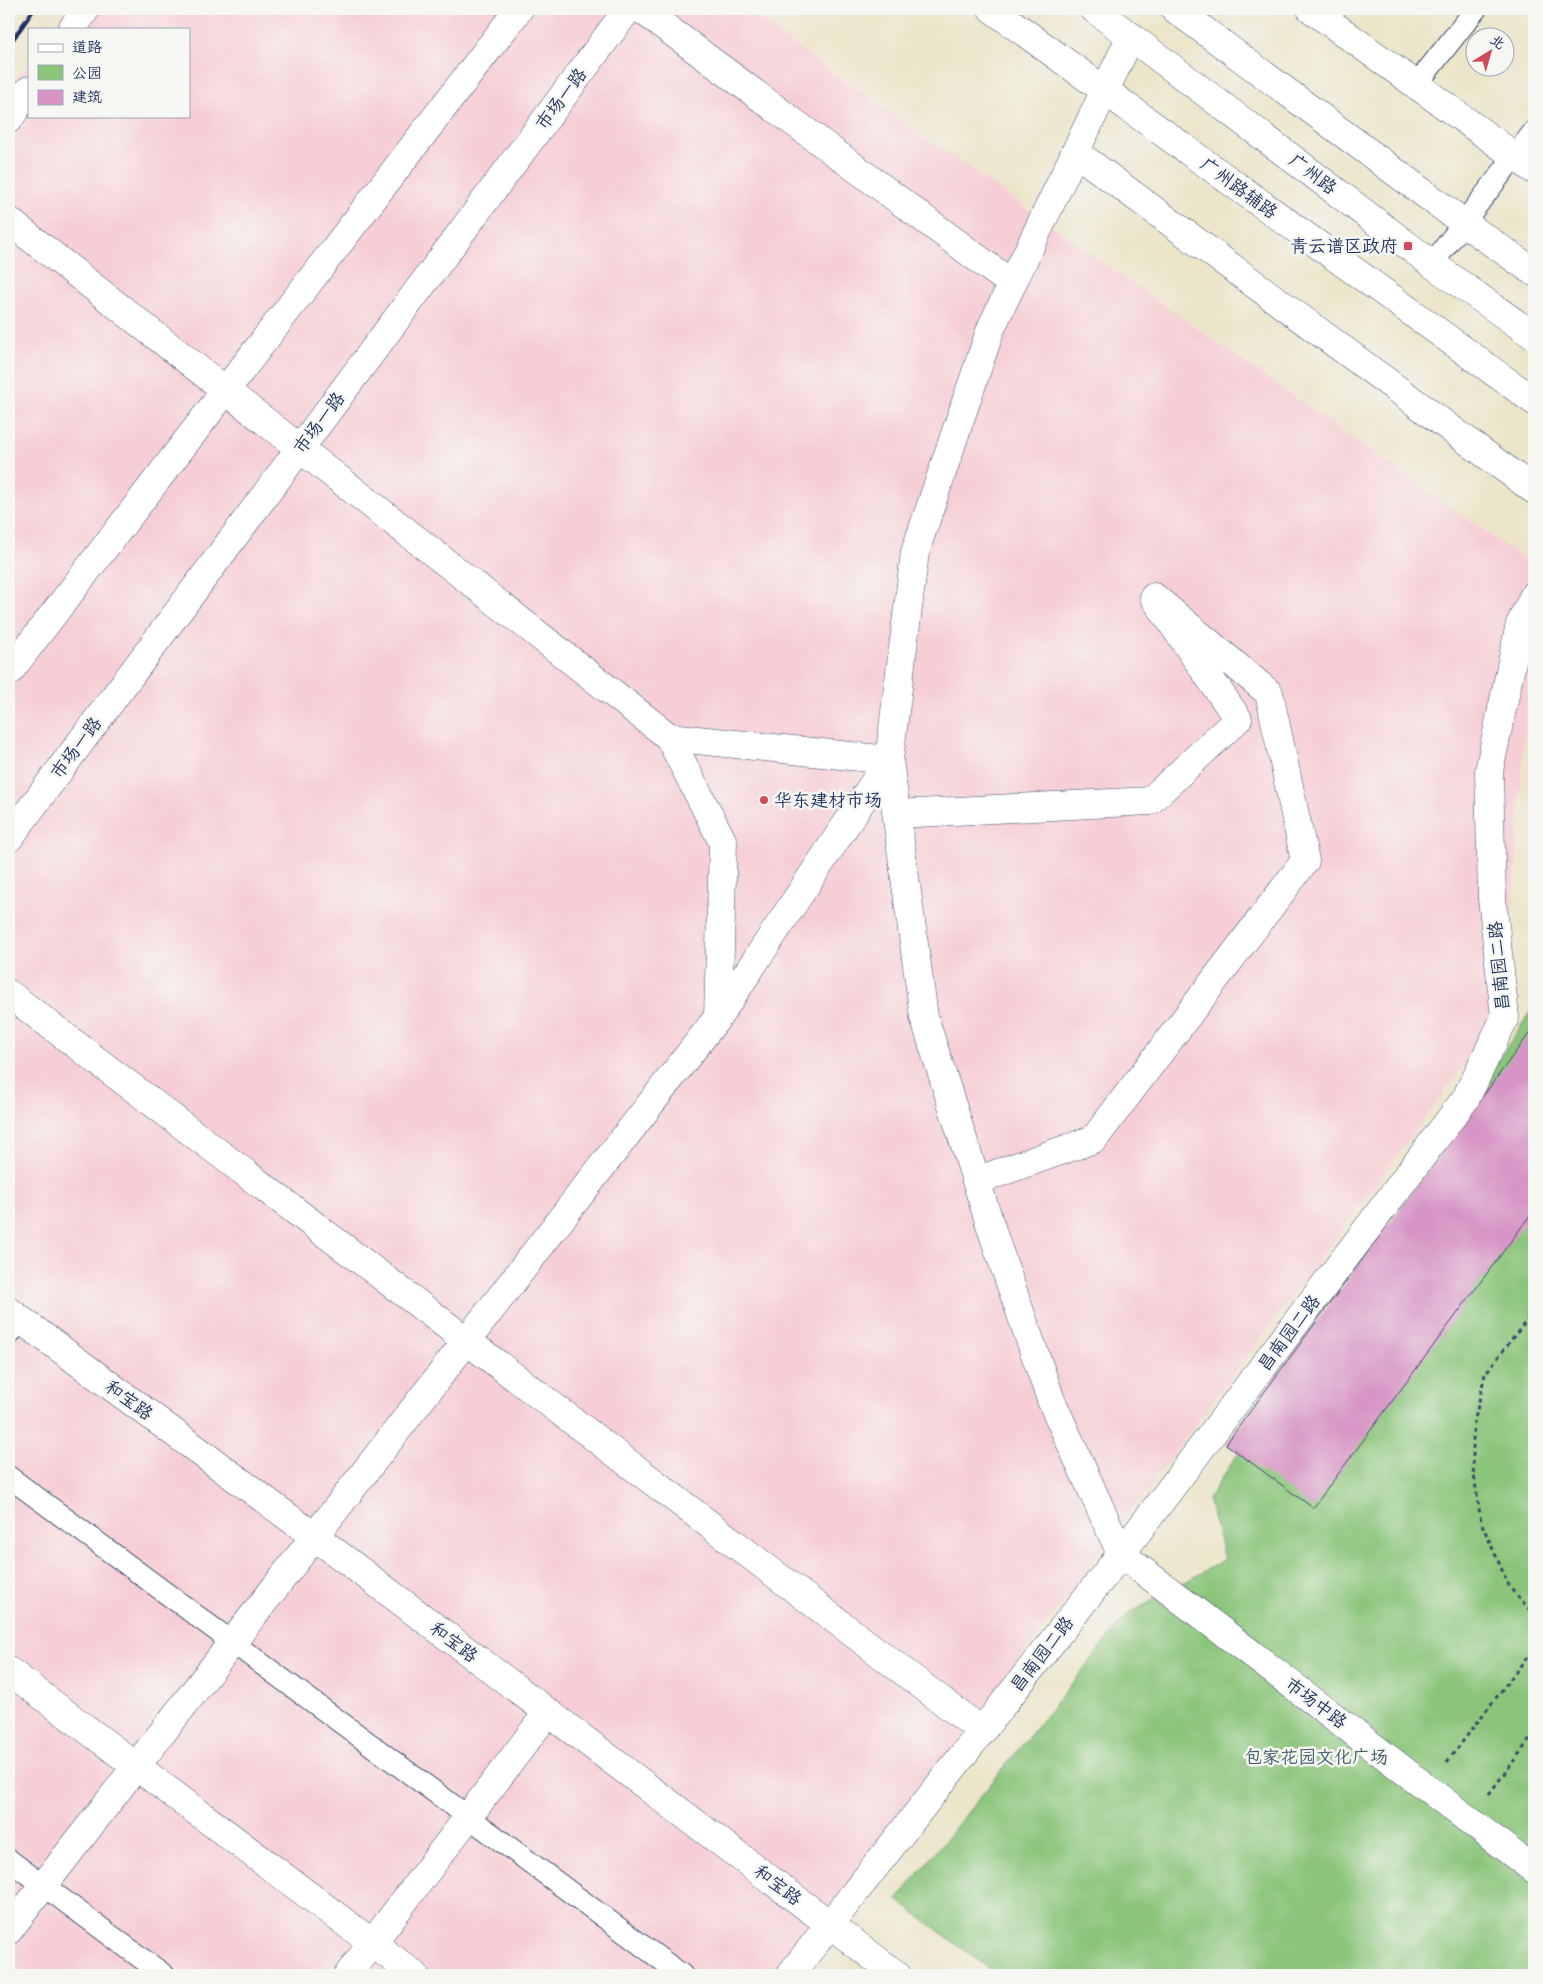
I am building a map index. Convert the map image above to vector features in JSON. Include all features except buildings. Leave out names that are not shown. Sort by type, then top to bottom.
[{"type":"street","points":[[73,28],[86,9]]},
{"type":"street","points":[[9,672],[519,9]]},
{"type":"street","name":"市场一路","points":[[9,838],[628,9]]},
{"type":"street","points":[[642,9],[1012,284]]},
{"type":"street","name":"广州路辅路","points":[[992,9],[1534,401]]},
{"type":"street","name":"广州路","points":[[1094,9],[1432,264],[1534,336]]},
{"type":"street","points":[[1175,9],[1464,223],[1534,272]]},
{"type":"street","points":[[1311,9],[1525,163]]},
{"type":"street","points":[[1121,1554],[1051,1400],[976,1181],[924,1017],[889,760],[915,552],[991,328],[1131,36]]},
{"type":"street","points":[[9,119],[28,91]]},
{"type":"street","points":[[1075,152],[1534,490]]},
{"type":"street","points":[[9,221],[669,737],[723,842],[718,1017]]},
{"type":"street","name":"昌南园二路","points":[[790,1975],[1121,1554],[1466,1098],[1505,1017],[1492,898],[1489,771],[1520,624],[1534,595]]},
{"type":"street","points":[[896,814],[1150,801],[1238,720],[1154,597],[1269,693],[1305,861],[1094,1139],[976,1181]]},
{"type":"street","points":[[669,737],[889,760]]},
{"type":"street","points":[[9,1930],[718,1017],[889,760]]},
{"type":"street","points":[[9,994],[982,1731]]},
{"type":"street","name":"和宝路","points":[[13,1322],[314,1536],[897,1975]]},
{"type":"street","name":"市场中路","points":[[1121,1554],[1534,1870]]},
{"type":"street","points":[[9,1671],[415,1975]]},
{"type":"street","points":[[348,1975],[548,1712]]},
{"type":"lane","points":[[1416,85],[1476,9]]},
{"type":"lane","points":[[1432,264],[1464,223],[1525,163],[1534,131]]},
{"type":"lane","points":[[9,1477],[682,1975]]},
{"type":"lane","points":[[9,1860],[164,1975]]},
{"type":"path","points":[[1534,1311],[1485,1374],[1473,1428],[1473,1460],[1481,1522],[1510,1588],[1534,1614]]},
{"type":"path","points":[[1426,1788],[1534,1648]]},
{"type":"path","points":[[1470,1820],[1534,1734]]},
{"type":"shaded area","name":"华东建材市场","points":[[66,9],[743,9],[1534,566],[1534,590],[1506,1010],[783,1975],[9,1975],[9,90],[28,63],[28,118],[190,118],[190,28],[53,28]]},
{"type":"green space","name":"包家花园文化广场","points":[[1534,1006],[1534,1975],[998,1975],[897,1900],[1127,1615],[1225,1559],[1208,1499]]},
{"type":"railway","points":[[9,45],[34,9]]},
{"type":"place","name":"青云谱区政府","points":[[1408,246]]},
{"type":"place","name":"华东建材市场","points":[[764,800]]}]
